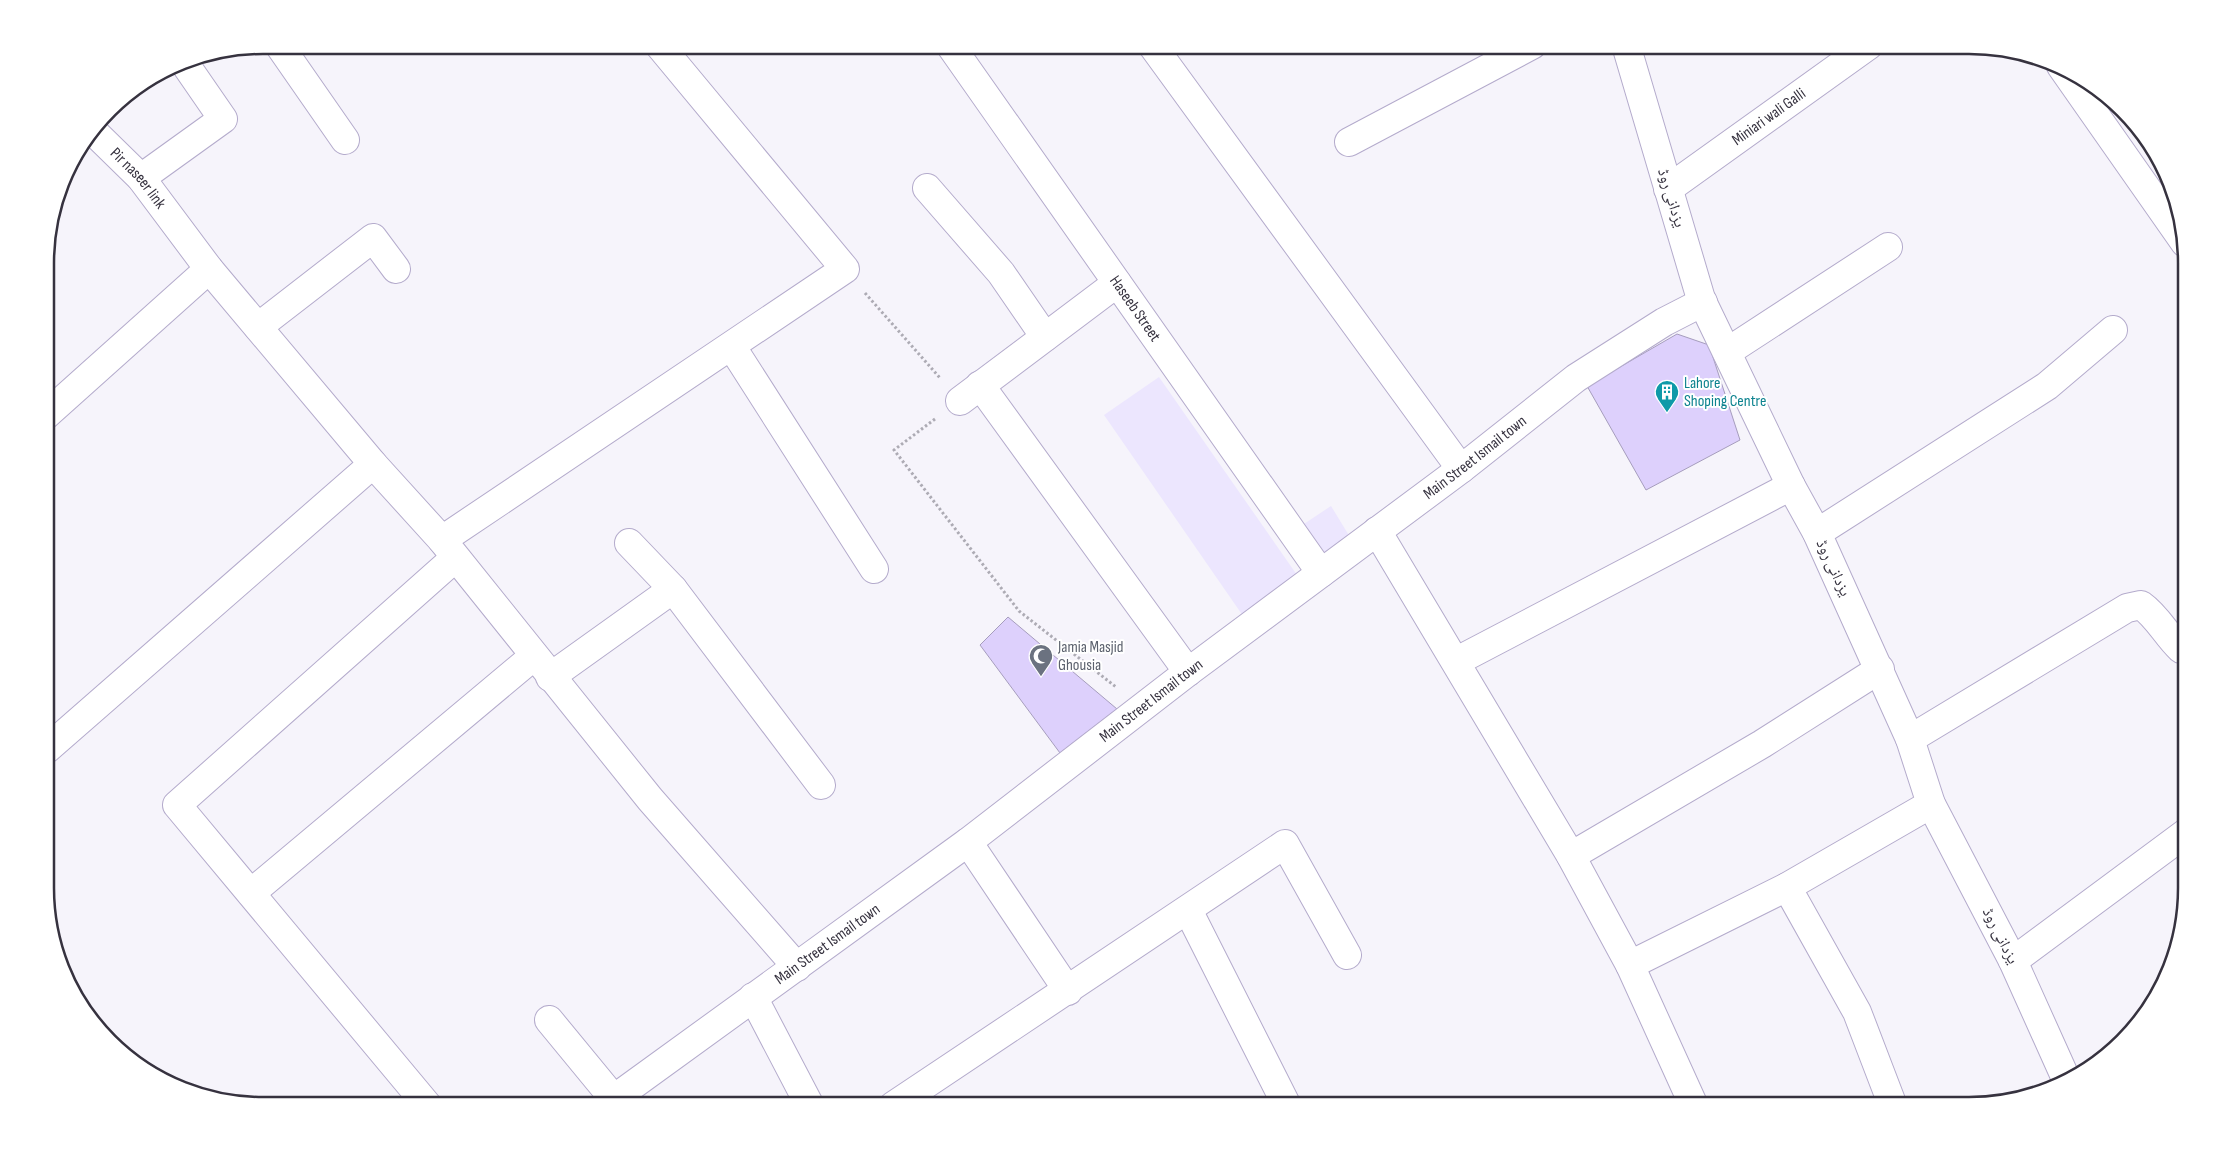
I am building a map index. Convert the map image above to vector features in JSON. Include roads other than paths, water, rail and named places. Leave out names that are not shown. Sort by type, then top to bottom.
[{"type":"street","points":[[285,54],[345,140]]},
{"type":"street","points":[[421,1097],[177,805],[449,549],[732,347],[845,269],[666,54]]},
{"type":"street","name":"Haseeb Street","points":[[956,54],[1321,572]]},
{"type":"street","points":[[1159,54],[1461,469]]},
{"type":"street","points":[[1349,142],[1515,54]]},
{"type":"street","name":"یزدانی روڈ","points":[[1629,54],[1703,302],[1791,486],[1817,533],[1910,739],[1932,804],[2013,961],[2064,1075]]},
{"type":"street","name":"Miniari wali Galli","points":[[1668,189],[1856,54]]},
{"type":"street","points":[[141,178],[223,119],[188,68]]},
{"type":"street","points":[[2069,79],[2175,229]]},
{"type":"street","name":"Pir naseer link","points":[[97,135],[141,178],[209,269],[373,464],[449,549],[650,799],[797,966]]},
{"type":"street","points":[[927,188],[1001,273],[1045,337]]},
{"type":"street","points":[[258,327],[373,238],[396,269]]},
{"type":"street","points":[[1728,352],[1888,247]]},
{"type":"street","points":[[54,409],[209,269]]},
{"type":"street","points":[[1117,283],[970,393],[1188,672]]},
{"type":"street","name":"Main Street Ismail town","points":[[616,1097],[968,842],[1188,672],[1461,469],[1576,378],[1664,322],[1703,302]]},
{"type":"street","points":[[1817,533],[2047,386],[2113,330]]},
{"type":"street","points":[[732,347],[874,569]]},
{"type":"street","points":[[54,742],[373,464]]},
{"type":"street","points":[[1457,662],[1791,486]]},
{"type":"street","points":[[1377,531],[1457,662],[1571,856],[1630,965],[1690,1097]]},
{"type":"street","points":[[630,543],[673,589],[821,785]]},
{"type":"street","points":[[550,677],[673,589]]},
{"type":"street","points":[[1910,739],[2128,608],[2141,605],[2152,612],[2178,646]]},
{"type":"street","points":[[251,893],[534,656]]},
{"type":"street","points":[[1571,856],[1762,744],[1880,669]]},
{"type":"street","points":[[1630,965],[1787,887],[1932,804]]},
{"type":"street","points":[[2013,961],[2178,839]]},
{"type":"street","points":[[968,842],[1068,991]]},
{"type":"street","points":[[907,1097],[1068,991],[1285,844],[1347,956]]},
{"type":"street","points":[[1787,887],[1857,1012],[1890,1097]]},
{"type":"street","points":[[1188,910],[1282,1097]]},
{"type":"street","points":[[753,997],[805,1097]]},
{"type":"street","points":[[549,1020],[605,1097]]},
{"type":"place","name":"Lahore Shoping Centre","points":[[1667,413]]},
{"type":"place","name":"Jamia Masjid Ghousia","points":[[1041,677]]}]
